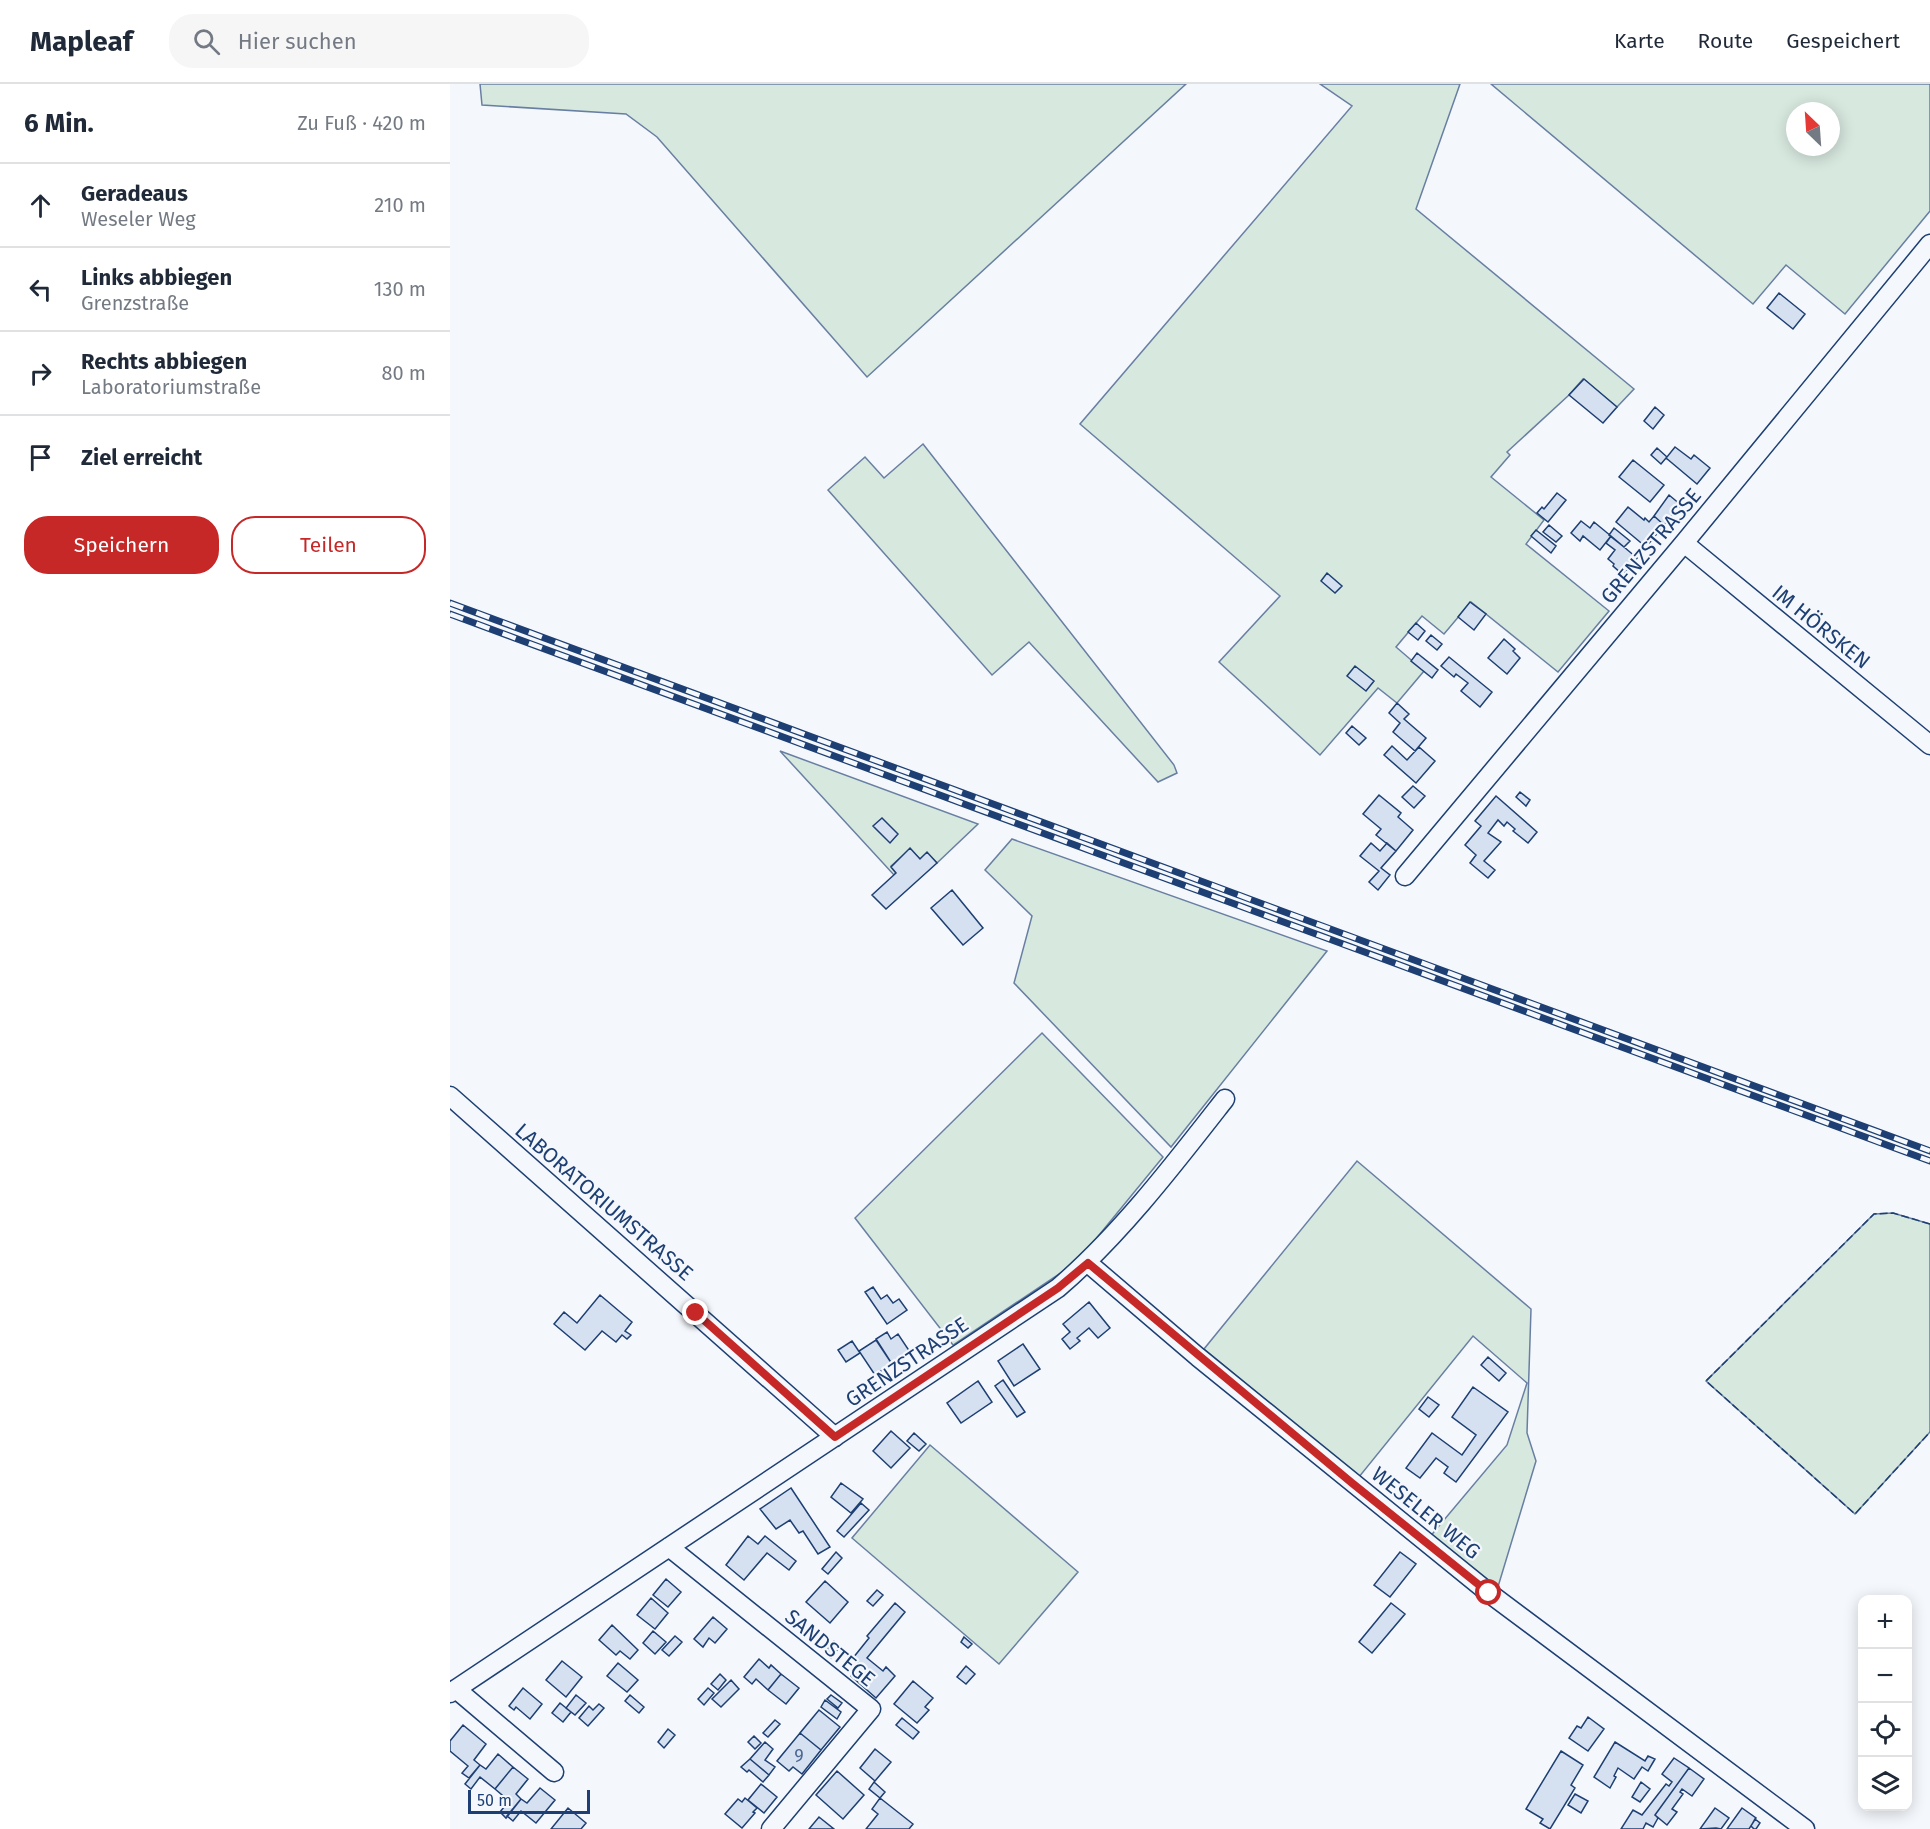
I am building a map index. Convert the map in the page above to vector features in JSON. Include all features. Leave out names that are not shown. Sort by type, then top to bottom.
[{"type":"street","name":"GRENZSTRASSE","points":[[1405,876],[1684,543],[1930,244]]},
{"type":"street","name":"IM HÖRSKEN","points":[[1684,543],[1930,745]]},
{"type":"street","name":"LABORATORIUMSTRASSE","points":[[450,1096],[835,1437]]},
{"type":"street","name":"GRENZSTRASSE","points":[[453,1691],[1058,1288],[1088,1263],[1225,1099]]},
{"type":"street","name":"WESELER WEG","points":[[1088,1263],[1489,1593],[1805,1829]]},
{"type":"street","name":"SANDSTEGE","points":[[669,1547],[870,1709],[771,1829]]},
{"type":"street","points":[[453,1691],[554,1772]]},
{"type":"shaded area","points":[[480,84],[1186,84],[867,377],[657,137],[626,114],[482,105]]},
{"type":"shaded area","points":[[1320,84],[1460,84],[1416,209],[1634,389],[1617,407],[1583,379],[1569,395],[1507,452],[1510,455],[1491,477],[1544,520],[1526,544],[1609,611],[1558,672],[1471,602],[1444,634],[1422,616],[1396,647],[1424,671],[1397,703],[1378,688],[1320,755],[1219,662],[1280,596],[1080,424],[1352,106]]},
{"type":"shaded area","points":[[1491,84],[1930,84],[1930,211],[1845,314],[1786,265],[1753,304]]},
{"type":"shaded area","points":[[923,444],[1174,765],[1177,773],[1158,782],[1029,642],[992,675],[828,490],[865,457],[884,478]]},
{"type":"shaded area","points":[[780,751],[978,824],[937,863],[927,853],[920,859],[910,849],[891,866],[896,873],[894,875]]},
{"type":"shaded area","points":[[1012,839],[1327,951],[1171,1147],[1014,983],[1032,916],[985,870]]},
{"type":"shaded area","points":[[1042,1033],[1163,1157],[1077,1262],[953,1345],[855,1218]]},
{"type":"shaded area","points":[[1357,1161],[1531,1309],[1527,1433],[1536,1461],[1497,1590],[1428,1539],[1507,1445],[1527,1383],[1473,1336],[1359,1477],[1204,1349]]},
{"type":"shaded area","points":[[1893,1213],[1930,1224],[1930,1432],[1855,1514],[1706,1381],[1874,1214]]},
{"type":"shaded area","points":[[930,1445],[1078,1572],[999,1664],[852,1538]]},
{"type":"building","points":[[1779,293],[1805,314],[1793,329],[1767,308]]},
{"type":"building","points":[[1584,379],[1617,407],[1603,423],[1569,395]]},
{"type":"building","points":[[1655,407],[1664,415],[1653,429],[1644,421]]},
{"type":"building","points":[[1675,447],[1691,459],[1694,455],[1710,468],[1697,484],[1666,458],[1661,464],[1651,455],[1657,448],[1667,457]]},
{"type":"building","points":[[1633,460],[1664,485],[1650,502],[1619,477]]},
{"type":"building","points":[[1557,493],[1566,500],[1548,522],[1537,513],[1542,507],[1544,509]]},
{"type":"building","points":[[1669,495],[1681,505],[1664,525],[1654,516]]},
{"type":"building","points":[[1628,507],[1644,520],[1645,518],[1649,522],[1654,516],[1664,525],[1646,547],[1616,522]]},
{"type":"building","points":[[1581,521],[1590,528],[1594,522],[1611,536],[1600,550],[1583,536],[1580,541],[1571,533]]},
{"type":"building","points":[[1549,525],[1562,536],[1556,542],[1543,532]]},
{"type":"building","points":[[1614,528],[1630,541],[1624,547],[1609,535]]},
{"type":"building","points":[[1536,530],[1556,546],[1551,553],[1531,536]]},
{"type":"building","points":[[1611,536],[1637,558],[1625,573],[1623,570],[1621,573],[1608,559],[1615,550],[1606,543]]},
{"type":"building","points":[[1327,573],[1342,586],[1335,593],[1321,581]]},
{"type":"building","points":[[1470,602],[1486,614],[1474,630],[1458,617]]},
{"type":"building","points":[[1416,623],[1425,631],[1418,640],[1408,632]]},
{"type":"building","points":[[1431,635],[1442,644],[1437,650],[1426,641]]},
{"type":"building","points":[[1504,639],[1515,649],[1513,651],[1520,658],[1507,674],[1488,658]]},
{"type":"building","points":[[1417,653],[1438,670],[1432,678],[1411,661]]},
{"type":"building","points":[[1449,657],[1492,692],[1480,707],[1461,691],[1468,683],[1456,674],[1454,677],[1441,666]]},
{"type":"building","points":[[1355,666],[1374,681],[1366,691],[1347,676]]},
{"type":"building","points":[[1397,703],[1409,714],[1404,719],[1426,738],[1415,751],[1393,732],[1400,723],[1389,713]]},
{"type":"building","points":[[1352,726],[1366,738],[1359,745],[1346,733]]},
{"type":"building","points":[[1392,746],[1407,760],[1419,747],[1435,761],[1416,783],[1384,755]]},
{"type":"building","points":[[1413,786],[1425,796],[1414,808],[1402,797]]},
{"type":"building","points":[[1520,792],[1530,800],[1526,806],[1516,797]]},
{"type":"building","points":[[1379,795],[1401,813],[1398,817],[1413,830],[1396,851],[1376,835],[1381,829],[1363,814]]},
{"type":"building","points":[[1496,796],[1537,832],[1528,843],[1513,831],[1515,829],[1507,822],[1504,826],[1498,820],[1488,833],[1501,842],[1484,861],[1495,870],[1488,878],[1470,863],[1476,855],[1465,845],[1481,826],[1475,821]]},
{"type":"building","points":[[882,818],[898,834],[890,843],[873,826]]},
{"type":"building","points":[[1371,843],[1380,851],[1387,843],[1396,851],[1381,868],[1390,875],[1378,890],[1369,882],[1379,871],[1360,856]]},
{"type":"building","points":[[910,848],[920,859],[927,852],[937,863],[886,909],[872,895],[896,873],[891,867]]},
{"type":"building","points":[[952,890],[983,928],[963,945],[931,908]]},
{"type":"building","points":[[873,1287],[881,1299],[887,1295],[893,1303],[899,1299],[907,1310],[887,1324],[865,1292]]},
{"type":"building","points":[[600,1295],[632,1322],[625,1331],[631,1335],[627,1339],[622,1335],[616,1342],[602,1331],[585,1350],[554,1324],[564,1312],[577,1323]]},
{"type":"building","points":[[1089,1302],[1110,1328],[1098,1338],[1089,1328],[1077,1338],[1080,1341],[1070,1349],[1062,1339],[1070,1332],[1063,1324]]},
{"type":"building","points":[[887,1332],[891,1339],[898,1334],[910,1352],[892,1364],[876,1339]]},
{"type":"building","points":[[876,1340],[892,1364],[875,1375],[859,1351]]},
{"type":"building","points":[[852,1341],[860,1353],[846,1362],[838,1350]]},
{"type":"building","points":[[1023,1344],[1040,1369],[1014,1386],[998,1361]]},
{"type":"building","points":[[1488,1357],[1506,1373],[1499,1381],[1481,1365]]},
{"type":"building","points":[[1003,1380],[1025,1412],[1017,1417],[995,1386]]},
{"type":"building","points":[[978,1381],[992,1402],[961,1423],[947,1403]]},
{"type":"building","points":[[1473,1387],[1508,1412],[1456,1482],[1444,1473],[1448,1467],[1436,1458],[1420,1478],[1406,1468],[1432,1433],[1462,1455],[1476,1435],[1452,1417]]},
{"type":"building","points":[[1428,1397],[1439,1405],[1429,1417],[1419,1409]]},
{"type":"building","points":[[891,1431],[910,1448],[891,1468],[873,1451]]},
{"type":"building","points":[[914,1433],[926,1444],[919,1451],[907,1441]]},
{"type":"building","points":[[841,1483],[863,1499],[851,1513],[831,1497]]},
{"type":"building","points":[[791,1488],[830,1547],[818,1554],[803,1531],[799,1533],[790,1520],[776,1529],[760,1509]]},
{"type":"building","points":[[861,1503],[869,1510],[844,1537],[837,1531]]},
{"type":"building","points":[[748,1536],[758,1544],[765,1536],[796,1561],[789,1570],[767,1553],[744,1580],[726,1565]]},
{"type":"building","points":[[836,1552],[842,1558],[828,1574],[822,1569]]},
{"type":"building","points":[[1400,1552],[1416,1564],[1390,1597],[1374,1585]]},
{"type":"building","points":[[666,1579],[681,1592],[668,1607],[653,1595]]},
{"type":"building","points":[[825,1581],[848,1602],[830,1623],[806,1602]]},
{"type":"building","points":[[877,1590],[883,1595],[873,1606],[867,1601]]},
{"type":"building","points":[[651,1598],[668,1613],[655,1629],[637,1615]]},
{"type":"building","points":[[895,1603],[905,1612],[867,1658],[883,1671],[886,1667],[895,1676],[876,1698],[851,1676],[860,1665],[853,1658],[869,1638],[867,1636]]},
{"type":"building","points":[[1391,1603],[1405,1614],[1372,1653],[1359,1642]]},
{"type":"building","points":[[713,1617],[727,1629],[715,1643],[709,1638],[703,1647],[694,1639]]},
{"type":"building","points":[[612,1625],[638,1650],[630,1659],[620,1651],[616,1655],[599,1640]]},
{"type":"building","points":[[653,1631],[666,1642],[655,1654],[643,1643]]},
{"type":"building","points":[[675,1636],[682,1642],[669,1656],[662,1650]]},
{"type":"building","points":[[964,1637],[972,1644],[968,1648],[961,1642]]},
{"type":"building","points":[[834,1641],[840,1646],[831,1658],[825,1652]]},
{"type":"building","points":[[759,1659],[769,1668],[771,1665],[781,1674],[768,1690],[756,1679],[752,1684],[744,1677]]},
{"type":"building","points":[[562,1661],[582,1677],[566,1697],[546,1680]]},
{"type":"building","points":[[618,1663],[638,1680],[627,1692],[607,1676]]},
{"type":"building","points":[[966,1666],[975,1674],[966,1684],[957,1677]]},
{"type":"building","points":[[720,1674],[726,1680],[718,1690],[711,1684]]},
{"type":"building","points":[[781,1674],[799,1688],[786,1704],[768,1690]]},
{"type":"building","points":[[731,1680],[739,1689],[721,1707],[712,1699]]},
{"type":"building","points":[[913,1681],[933,1698],[925,1707],[929,1710],[917,1723],[894,1704]]},
{"type":"building","points":[[523,1688],[542,1704],[530,1719],[516,1707],[514,1710],[509,1706]]},
{"type":"building","points":[[708,1688],[714,1693],[704,1705],[698,1699]]},
{"type":"building","points":[[576,1695],[586,1703],[575,1715],[566,1708]]},
{"type":"building","points":[[630,1695],[644,1707],[639,1713],[625,1701]]},
{"type":"building","points":[[831,1695],[842,1703],[838,1708],[827,1699]]},
{"type":"building","points":[[825,1700],[841,1712],[837,1719],[821,1707]]},
{"type":"building","points":[[560,1703],[571,1712],[563,1722],[552,1713]]},
{"type":"building","points":[[599,1704],[604,1708],[588,1726],[579,1718],[589,1706],[593,1710]]},
{"type":"building","points":[[819,1710],[840,1727],[821,1750],[800,1733]]},
{"type":"building","points":[[1588,1717],[1604,1729],[1588,1751],[1569,1738],[1577,1726],[1581,1728]]},
{"type":"building","points":[[902,1718],[919,1732],[913,1739],[896,1725]]},
{"type":"building","points":[[775,1720],[780,1724],[768,1737],[763,1733]]},
{"type":"building","points":[[463,1725],[486,1744],[474,1760],[480,1765],[469,1778],[462,1773],[468,1766],[450,1751],[450,1741]]},
{"type":"building","points":[[668,1729],[675,1735],[664,1748],[658,1742]]},
{"type":"building","points":[[800,1733],[821,1750],[802,1774],[793,1767],[789,1771],[777,1761]]},
{"type":"building","points":[[754,1736],[761,1743],[755,1749],[748,1742]]},
{"type":"building","points":[[765,1742],[773,1749],[765,1760],[775,1767],[769,1775],[750,1759]]},
{"type":"building","points":[[1615,1742],[1645,1761],[1648,1756],[1655,1759],[1648,1771],[1642,1767],[1634,1779],[1618,1768],[1610,1788],[1594,1777]]},
{"type":"building","points":[[875,1749],[891,1762],[875,1781],[860,1768]]},
{"type":"building","points":[[1561,1751],[1583,1765],[1571,1785],[1575,1788],[1550,1829],[1540,1823],[1543,1819],[1526,1809]]},
{"type":"building","points":[[498,1754],[513,1767],[495,1789],[480,1777],[471,1789],[465,1784],[480,1765],[486,1769]]},
{"type":"building","points":[[1674,1758],[1689,1768],[1655,1815],[1658,1818],[1653,1827],[1646,1823],[1643,1829],[1621,1829],[1633,1810],[1642,1815],[1666,1784],[1669,1786],[1672,1782],[1662,1774]]},
{"type":"building","points":[[750,1759],[769,1775],[763,1782],[749,1770],[747,1772],[741,1767]]},
{"type":"building","points":[[513,1767],[528,1779],[516,1794],[521,1799],[506,1818],[500,1812],[509,1801],[495,1789]]},
{"type":"building","points":[[1689,1768],[1704,1779],[1692,1796],[1682,1789],[1680,1792],[1683,1794],[1672,1809],[1677,1812],[1667,1825],[1655,1815]]},
{"type":"building","points":[[837,1771],[864,1795],[843,1819],[816,1795]]},
{"type":"building","points":[[874,1782],[885,1792],[880,1798],[869,1789]]},
{"type":"building","points":[[1641,1782],[1650,1789],[1640,1802],[1632,1797]]},
{"type":"building","points":[[761,1784],[777,1797],[764,1813],[748,1800]]},
{"type":"building","points":[[540,1788],[555,1800],[536,1823],[521,1811],[513,1821],[507,1816],[521,1799],[527,1803]]},
{"type":"building","points":[[1575,1794],[1588,1801],[1581,1813],[1568,1805]]},
{"type":"building","points":[[745,1798],[757,1808],[742,1828],[725,1814],[738,1799],[742,1802]]},
{"type":"building","points":[[880,1798],[913,1824],[909,1829],[866,1829],[878,1814],[872,1809]]},
{"type":"building","points":[[568,1808],[586,1823],[581,1829],[551,1829]]},
{"type":"building","points":[[1715,1808],[1729,1818],[1721,1829],[1700,1829]]},
{"type":"building","points":[[1742,1808],[1756,1818],[1749,1829],[1727,1829]]},
{"type":"building","points":[[819,1817],[834,1829],[809,1829]]},
{"type":"building","points":[[1755,1819],[1760,1823],[1754,1829],[1751,1826]]},
{"type":"railway","points":[[450,603],[1930,1151]]},
{"type":"railway","points":[[450,614],[1930,1161]]},
{"type":"fence","points":[[1930,1224],[1893,1213],[1874,1214],[1706,1381],[1855,1514],[1930,1432]]},
{"type":"route","points":[[696,1313],[835,1437],[1058,1288],[1088,1263],[1198,1357],[1489,1593]]}]
